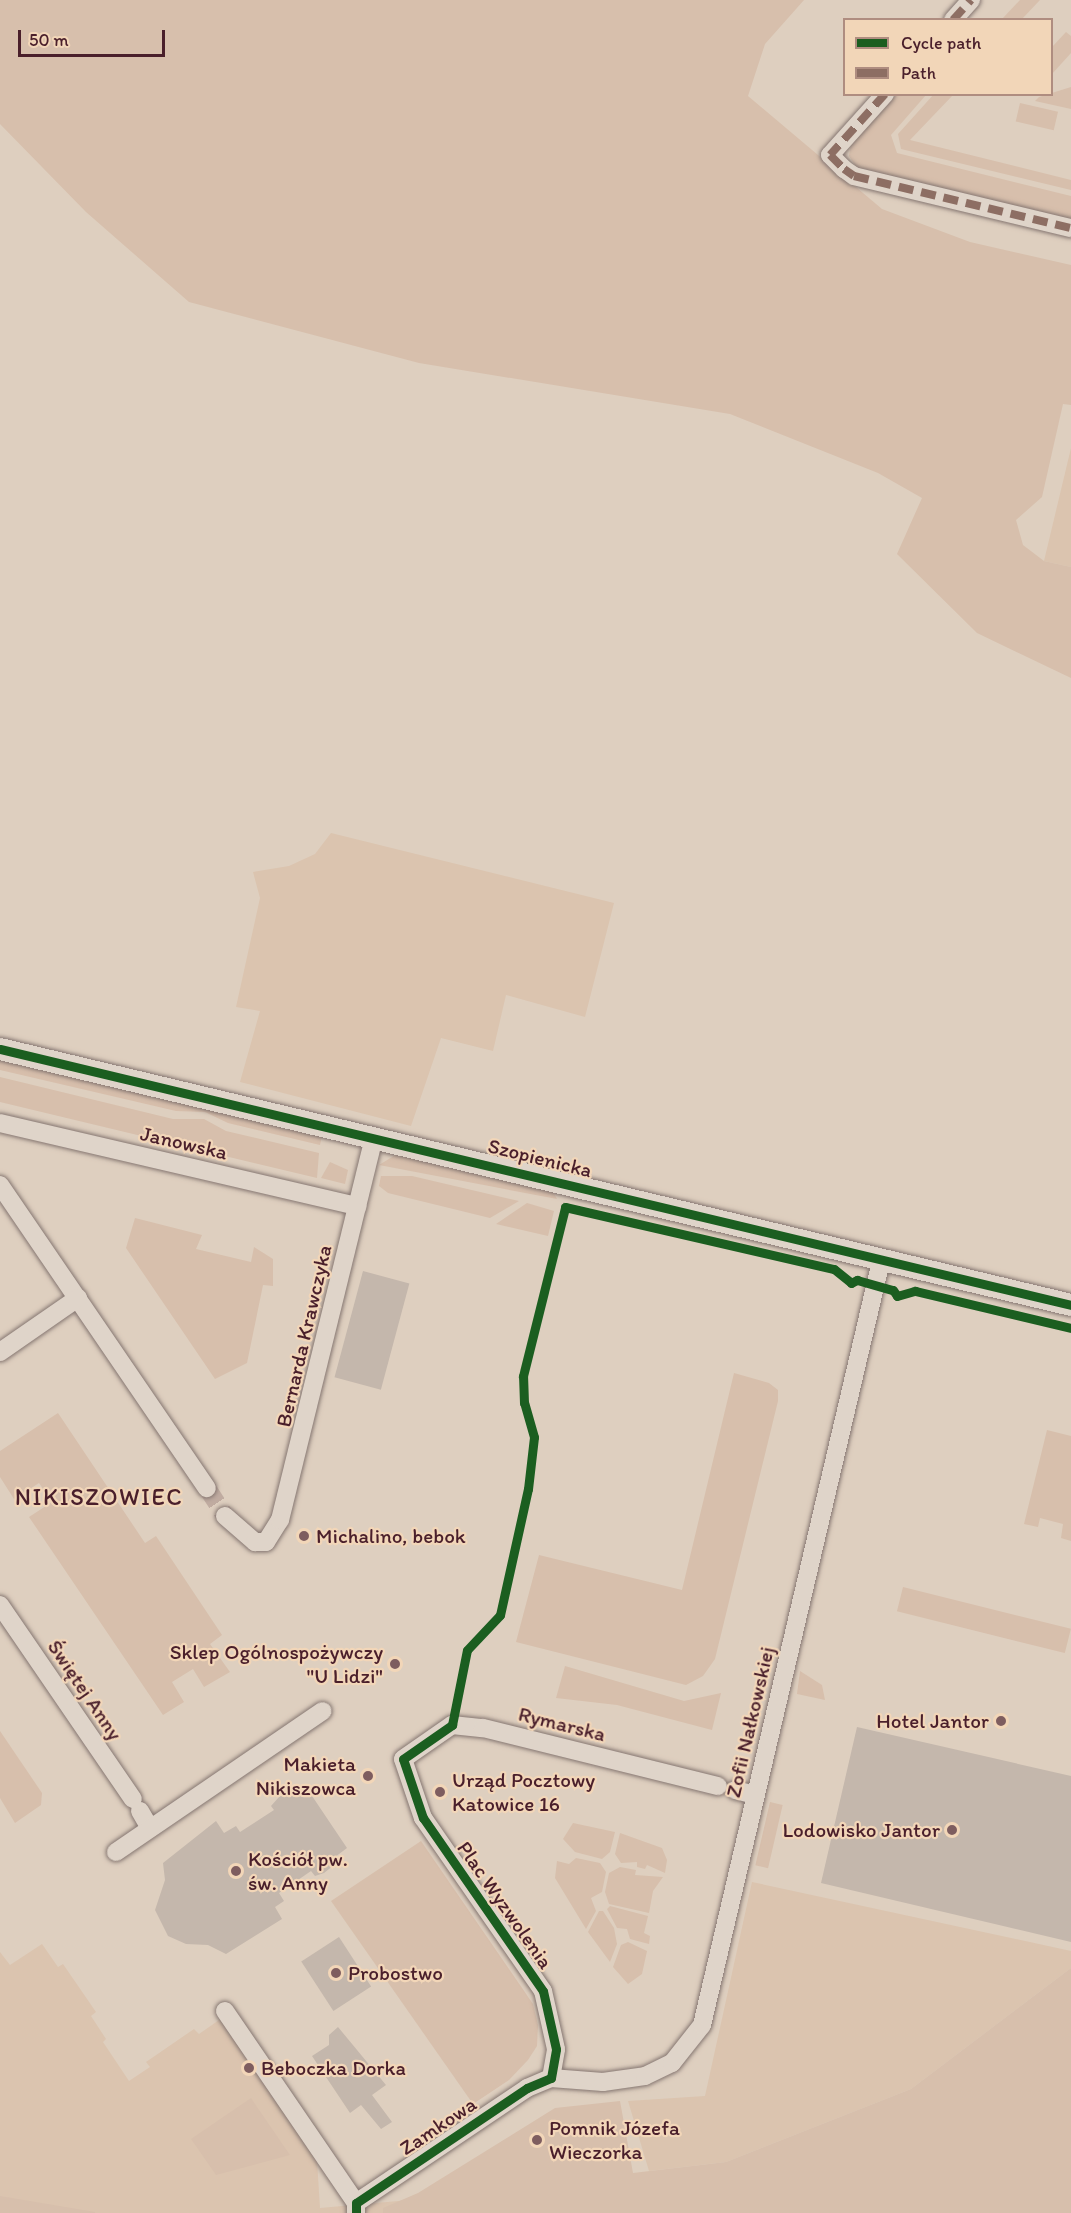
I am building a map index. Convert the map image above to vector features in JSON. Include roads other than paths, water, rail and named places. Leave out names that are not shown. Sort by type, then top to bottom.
[{"type":"street","points":[[955,18],[971,0]]},
{"type":"street","points":[[883,96],[830,155],[844,169],[854,176],[1071,228]]},
{"type":"street","name":"Szopienicka","points":[[0,1049],[1071,1305]]},
{"type":"street","name":"Janowska","points":[[0,1123],[358,1206]]},
{"type":"street","name":"Bernarda Krawczyka","points":[[225,1516],[245,1538],[266,1542],[286,1501],[374,1137]]},
{"type":"street","points":[[0,1185],[207,1488]]},
{"type":"street","name":"Zofii Nałkowskiej","points":[[551,2078],[632,2079],[672,2063],[687,2048],[702,2025],[881,1261]]},
{"type":"street","points":[[0,1352],[78,1298]]},
{"type":"street","name":"Świętej Anny","points":[[0,1605],[150,1828]]},
{"type":"street","points":[[116,1851],[323,1711]]},
{"type":"street","name":"Rymarska","points":[[403,1759],[452,1725],[483,1728],[755,1795]]},
{"type":"street","name":"Plac Wyzwolenia","points":[[403,1759],[423,1818],[543,1991],[556,2049],[551,2078]]},
{"type":"street","points":[[225,2011],[356,2208]]},
{"type":"street","name":"Zamkowa","points":[[356,2208],[526,2088],[551,2078]]},
{"type":"tunnel","points":[[207,1488],[225,1516]]},
{"type":"place","name":"Michalino, bebok","points":[[304,1536]]},
{"type":"place","name":"Sklep Ogólnospożywczy \"U Lidzi\"","points":[[395,1664]]},
{"type":"place","name":"Hotel Jantor","points":[[1001,1721]]},
{"type":"place","name":"Makieta Nikiszowca","points":[[368,1776]]},
{"type":"place","name":"Urząd Pocztowy Katowice 16","points":[[440,1792]]},
{"type":"place","name":"Lodowisko Jantor","points":[[952,1830]]},
{"type":"place","name":"Kościół pw. św. Anny","points":[[236,1871]]},
{"type":"place","name":"Probostwo","points":[[336,1973]]},
{"type":"place","name":"Beboczka Dorka","points":[[249,2068]]},
{"type":"place","name":"Pomnik Józefa Wieczorka","points":[[537,2140]]},
{"type":"district","name":"NIKISZOWIEC","points":[[99,1497]]}]
